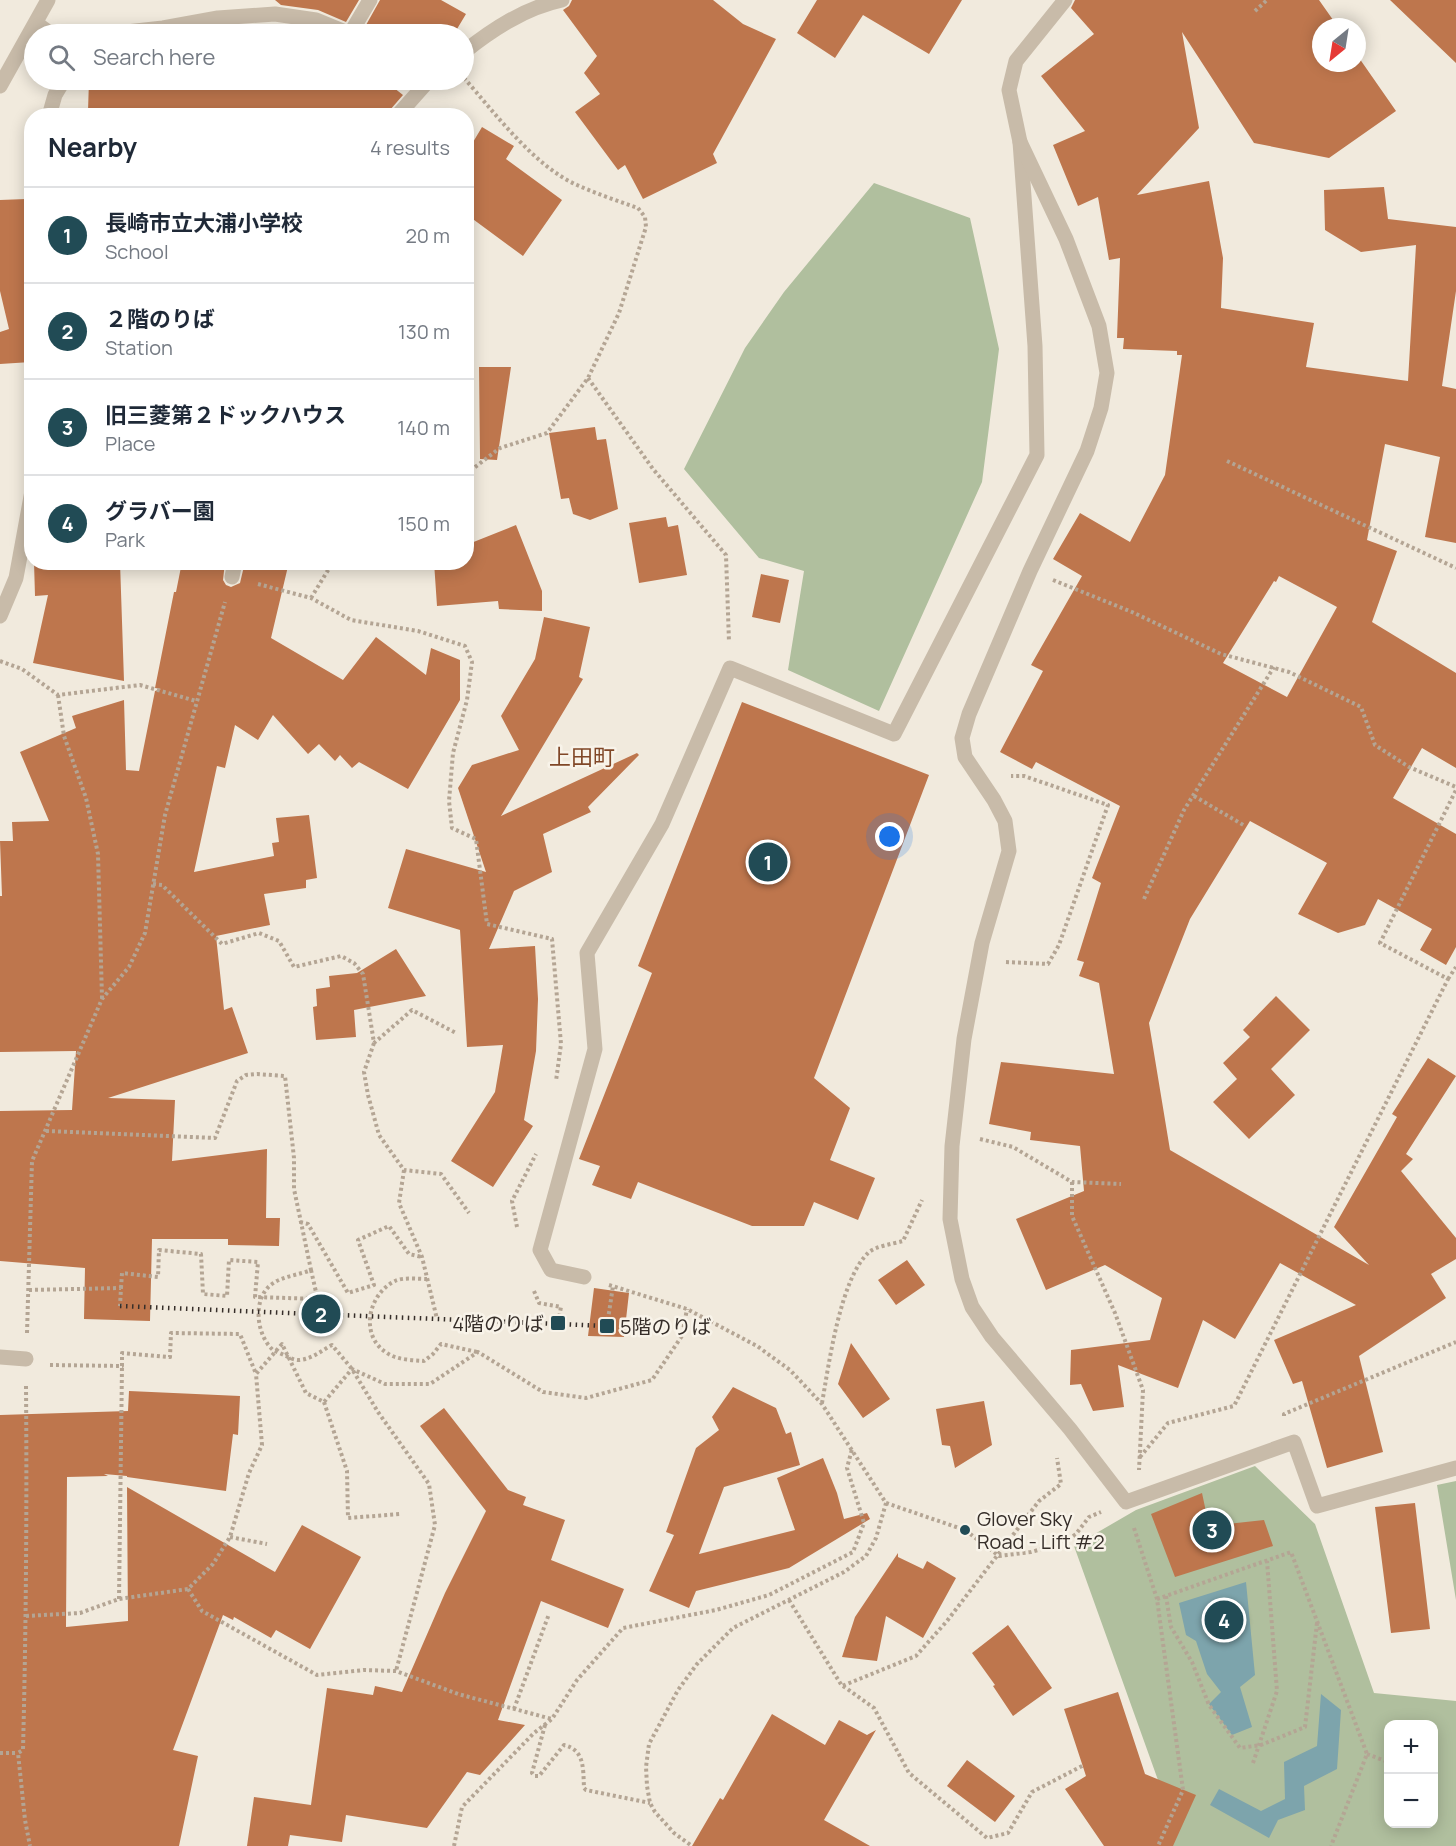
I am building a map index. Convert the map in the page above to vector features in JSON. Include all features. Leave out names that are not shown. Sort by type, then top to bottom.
[{"type":"street","points":[[38,24],[36,22],[48,0]]},
{"type":"street","points":[[356,24],[370,0]]},
{"type":"street","points":[[474,44],[493,29],[544,4],[562,0]]},
{"type":"street","points":[[584,1277],[551,1270],[540,1250],[595,1049],[587,953],[662,824],[730,668],[894,734],[1037,455],[1035,346],[1020,142],[1009,90],[1016,61],[1065,0]]},
{"type":"street","points":[[185,24],[218,18],[275,14],[316,20],[326,24]]},
{"type":"street","points":[[0,86],[24,43]]},
{"type":"street","points":[[52,108],[58,90]]},
{"type":"street","points":[[403,108],[417,90]]},
{"type":"street","points":[[1020,142],[1066,239],[1099,326],[1107,374],[1101,408],[1087,451],[1030,571],[969,714],[962,738],[964,757],[994,800],[1005,821],[1009,851],[982,943],[964,1039],[953,1133],[950,1219],[962,1279],[972,1307],[992,1337],[1131,1500],[1294,1442],[1317,1506],[1456,1468]]},
{"type":"street","points":[[0,616],[16,578],[24,534]]},
{"type":"street","points":[[0,1357],[26,1362]]},
{"type":"path","points":[[1255,11],[1267,0]]},
{"type":"path","points":[[474,88],[515,135],[543,162],[576,185],[638,208],[645,217],[646,227],[619,313],[588,378],[547,433],[500,448],[474,468]]},
{"type":"path","points":[[588,378],[653,469],[726,555],[730,668]]},
{"type":"path","points":[[1227,460],[1456,568]]},
{"type":"path","points":[[0,1753],[18,1753],[23,1750],[26,1616],[26,1362],[32,1161],[102,999],[129,967],[145,933],[165,815],[233,570],[311,598],[351,620],[418,630],[465,646],[472,662],[468,700],[453,753],[449,801],[452,828],[476,839],[487,924],[552,939]]},
{"type":"path","points":[[311,598],[328,570]]},
{"type":"path","points":[[1030,571],[1132,612],[1221,654],[1289,672],[1361,707],[1375,745],[1409,767],[1456,789],[1380,943],[1448,979]]},
{"type":"path","points":[[0,661],[22,669],[58,695],[140,685],[196,701]]},
{"type":"path","points":[[1144,899],[1184,810],[1274,667]]},
{"type":"path","points":[[58,695],[64,736],[86,798],[98,854],[102,999]]},
{"type":"path","points":[[1001,814],[1022,803],[1011,776],[1024,776],[1108,805],[1059,945],[1048,964],[1005,962],[1003,972]]},
{"type":"path","points":[[1193,796],[1245,826]]},
{"type":"path","points":[[153,884],[162,885],[222,944],[259,933],[279,941],[294,967],[341,956],[354,963],[363,974],[374,1043],[364,1072],[368,1095],[379,1135],[404,1170],[399,1203],[422,1257],[436,1319]]},
{"type":"path","points":[[1140,1457],[1168,1423],[1234,1406],[1456,967]]},
{"type":"path","points":[[374,1043],[412,1010],[456,1034]]},
{"type":"path","points":[[46,1131],[215,1137],[223,1120],[228,1099],[237,1082],[246,1075],[285,1076],[294,1158],[294,1189],[321,1314]]},
{"type":"path","points":[[953,1133],[1013,1146],[1072,1182],[1121,1184]]},
{"type":"path","points":[[404,1170],[441,1174],[469,1213]]},
{"type":"path","points":[[1072,1182],[1072,1216],[1115,1313],[1143,1390],[1140,1457],[1131,1500],[1157,1599],[1183,1790],[1158,1846]]},
{"type":"path","points":[[822,1404],[835,1335],[853,1272],[869,1251],[903,1241],[922,1198]]},
{"type":"path","points":[[300,1222],[308,1224],[348,1293],[374,1285],[358,1240],[389,1226],[409,1254],[422,1257]]},
{"type":"path","points":[[120,1306],[122,1273],[159,1277],[159,1250],[201,1254],[202,1294],[227,1296],[229,1260],[258,1262],[255,1297],[318,1299]]},
{"type":"path","points":[[311,1270],[281,1279],[270,1285],[261,1299],[259,1318],[262,1334],[273,1350],[296,1361],[314,1356],[332,1345],[352,1369],[378,1412],[429,1484],[435,1525],[396,1671]]},
{"type":"path","points":[[584,1277],[687,1309],[765,1352],[790,1370],[822,1404],[886,1503],[965,1530],[999,1556],[1031,1552],[1063,1543],[1077,1534],[1089,1517],[1131,1500]]},
{"type":"path","points":[[427,1280],[397,1279],[382,1289],[373,1302],[369,1319],[374,1339],[387,1353],[404,1359],[424,1361],[441,1344],[478,1352],[543,1392],[586,1398],[652,1380],[682,1336],[687,1309]]},
{"type":"path","points":[[607,1326],[613,1286]]},
{"type":"path","points":[[29,1290],[121,1288]]},
{"type":"path","points":[[534,1290],[539,1303],[561,1307],[558,1323]]},
{"type":"path","points":[[26,1616],[80,1613],[119,1599],[188,1590],[213,1564],[230,1537],[249,1473],[262,1445],[256,1374],[240,1334],[171,1333],[170,1357],[122,1353],[119,1599]]},
{"type":"path","points":[[1284,1414],[1456,1342]]},
{"type":"path","points":[[256,1374],[282,1344],[306,1393],[324,1402],[347,1471],[348,1518],[400,1514]]},
{"type":"path","points":[[352,1369],[385,1384],[430,1384],[478,1352]]},
{"type":"path","points":[[26,1362],[122,1366]]},
{"type":"path","points":[[324,1402],[352,1369]]},
{"type":"path","points":[[842,1686],[916,1656],[947,1621],[1040,1501],[1061,1484],[1056,1454],[1070,1429]]},
{"type":"path","points":[[454,1846],[462,1807],[552,1719],[577,1680],[623,1628],[716,1610],[769,1595],[853,1552],[864,1523],[847,1468],[852,1449]]},
{"type":"path","points":[[692,1846],[674,1833],[650,1803],[646,1767],[649,1744],[678,1690],[697,1664],[733,1628],[844,1572],[866,1556],[876,1538],[886,1503]]},
{"type":"path","points":[[230,1537],[267,1544]]},
{"type":"path","points":[[1157,1599],[1291,1552],[1368,1755],[1331,1846]]},
{"type":"path","points":[[1253,1764],[1277,1691],[1267,1561]]},
{"type":"path","points":[[188,1590],[202,1611],[317,1675],[364,1670],[396,1671],[458,1694],[552,1719]]},
{"type":"path","points":[[1166,1596],[1171,1627],[1192,1662],[1209,1705],[1240,1748],[1261,1745],[1305,1727],[1317,1622]]},
{"type":"path","points":[[789,1600],[842,1686],[874,1708],[909,1773],[987,1838],[1008,1833],[1032,1792],[1084,1765]]},
{"type":"path","points":[[514,1709],[549,1614]]},
{"type":"path","points":[[545,1724],[532,1773],[535,1776],[539,1776],[564,1745],[573,1747],[580,1755],[586,1790],[650,1803]]},
{"type":"path","points":[[18,1753],[30,1846]]},
{"type":"path","points":[[1368,1755],[1384,1760]]},
{"type":"green space","points":[[874,183],[970,218],[999,349],[982,482],[879,711],[788,670],[804,571],[759,558],[684,469],[745,348],[784,292]]},
{"type":"green space","points":[[1255,1466],[1315,1524],[1374,1693],[1456,1701],[1456,1846],[1140,1846],[1163,1794],[1074,1546],[1136,1510]]},
{"type":"green space","points":[[1456,1481],[1456,1600],[1437,1485]]},
{"type":"water","points":[[1246,1582],[1255,1675],[1240,1687],[1252,1727],[1232,1735],[1209,1704],[1221,1692],[1207,1674],[1196,1641],[1186,1635],[1179,1603]]},
{"type":"water","points":[[1321,1694],[1341,1710],[1337,1769],[1304,1786],[1305,1810],[1278,1820],[1269,1838],[1210,1805],[1219,1789],[1261,1811],[1285,1799],[1284,1762],[1317,1746]]},
{"type":"building","points":[[275,0],[359,0],[346,22],[318,10],[281,5]]},
{"type":"building","points":[[380,0],[441,0],[466,14],[460,24],[367,24]]},
{"type":"building","points":[[572,0],[713,0],[743,24],[776,39],[713,154],[717,163],[643,199],[625,165],[618,170],[575,112],[600,94],[584,73],[597,56],[563,10]]},
{"type":"building","points":[[817,0],[962,0],[929,54],[863,15],[835,58],[797,33]]},
{"type":"building","points":[[1075,0],[1319,0],[1332,18],[1312,18],[1312,72],[1366,72],[1366,68],[1396,111],[1329,158],[1254,143],[1182,32],[1199,128],[1137,195],[1209,181],[1223,258],[1221,308],[1314,323],[1306,367],[1408,381],[1416,245],[1361,252],[1325,230],[1324,190],[1384,187],[1388,219],[1456,227],[1456,291],[1442,386],[1456,389],[1456,543],[1425,537],[1440,457],[1385,444],[1367,540],[1397,551],[1372,622],[1456,673],[1456,768],[1422,748],[1393,798],[1456,834],[1456,947],[1446,965],[1420,950],[1432,929],[1378,899],[1365,925],[1338,933],[1298,914],[1327,863],[1250,821],[1190,919],[1149,1023],[1170,1150],[1369,1265],[1334,1227],[1397,1117],[1392,1114],[1428,1058],[1456,1076],[1406,1154],[1413,1159],[1401,1171],[1456,1238],[1456,1259],[1431,1274],[1446,1298],[1359,1356],[1383,1452],[1327,1468],[1302,1381],[1293,1384],[1274,1340],[1356,1305],[1280,1263],[1235,1339],[1203,1320],[1178,1388],[1118,1365],[1124,1407],[1093,1411],[1081,1384],[1070,1385],[1071,1350],[1150,1340],[1162,1298],[1105,1265],[1046,1290],[1016,1219],[1084,1191],[1080,1146],[1030,1140],[1031,1132],[989,1124],[1001,1062],[1114,1074],[1099,983],[1079,976],[1084,962],[1077,960],[1101,883],[1092,878],[1120,806],[1036,762],[1032,769],[1000,752],[1043,671],[1031,665],[1082,576],[1053,559],[1080,513],[1130,542],[1165,475],[1182,355],[1177,355],[1177,351],[1123,349],[1124,338],[1117,338],[1120,258],[1109,260],[1098,197],[1078,206],[1053,145],[1085,131],[1041,76],[1094,34],[1071,8]],"holes":[[[1279,576],[1337,607],[1287,697],[1223,663]]]},
{"type":"building","points":[[1390,0],[1456,0],[1456,63]]},
{"type":"building","points":[[89,90],[397,90],[403,95],[392,108],[88,108]]},
{"type":"building","points":[[482,127],[514,146],[506,159],[562,200],[523,256],[474,220],[474,140]]},
{"type":"building","points":[[24,199],[24,362],[0,364],[0,332],[9,329],[0,291],[0,200]]},
{"type":"building","points":[[479,367],[511,367],[497,460],[480,459]]},
{"type":"building","points":[[595,427],[597,440],[606,439],[618,509],[590,520],[573,514],[569,498],[561,499],[549,433]]},
{"type":"building","points":[[666,517],[668,527],[678,525],[687,575],[639,583],[629,523]]},
{"type":"building","points":[[516,525],[542,591],[542,611],[499,609],[498,601],[437,606],[435,570],[474,570],[474,542]]},
{"type":"building","points":[[34,570],[120,570],[124,681],[33,663],[48,595],[35,596]]},
{"type":"building","points":[[180,570],[224,570],[223,580],[231,587],[240,583],[243,570],[287,570],[271,638],[343,680],[376,637],[426,675],[431,648],[460,660],[460,700],[408,789],[359,762],[352,768],[340,755],[335,761],[319,744],[308,754],[273,715],[258,740],[235,725],[225,768],[217,766],[194,872],[274,856],[272,843],[279,842],[276,818],[309,815],[317,878],[306,880],[306,888],[264,894],[270,925],[216,936],[224,1010],[232,1007],[248,1053],[108,1098],[175,1100],[172,1161],[267,1149],[266,1218],[280,1218],[279,1246],[228,1245],[228,1239],[152,1239],[150,1321],[84,1319],[85,1268],[0,1261],[0,1111],[72,1110],[76,1051],[0,1052],[0,896],[2,896],[0,841],[13,841],[12,822],[49,821],[20,752],[76,728],[72,716],[124,700],[126,770],[139,771],[155,691],[161,689],[155,688],[174,592],[176,592]]},
{"type":"building","points":[[761,574],[789,580],[780,623],[752,617]]},
{"type":"building","points":[[544,617],[590,627],[579,677],[583,679],[501,816],[637,753],[639,755],[588,807],[591,812],[543,834],[552,872],[514,891],[489,949],[535,946],[538,999],[536,1051],[524,1120],[533,1126],[493,1187],[451,1161],[495,1092],[503,1045],[467,1047],[460,930],[388,908],[406,849],[486,872],[458,788],[472,765],[519,750],[501,716],[535,659]]},
{"type":"building","points":[[742,702],[929,775],[814,1078],[850,1108],[830,1160],[875,1178],[858,1220],[814,1202],[804,1226],[752,1226],[638,1182],[631,1199],[592,1185],[600,1166],[579,1159],[652,973],[638,966]]},
{"type":"building","points":[[396,949],[426,996],[354,1010],[356,1037],[316,1040],[313,1007],[317,1006],[316,989],[330,987],[329,976],[357,973]]},
{"type":"building","points":[[1276,996],[1310,1030],[1271,1069],[1295,1095],[1249,1139],[1213,1102],[1237,1079],[1223,1063],[1250,1037],[1243,1030]]},
{"type":"building","points":[[907,1260],[925,1285],[896,1305],[878,1280]]},
{"type":"building","points":[[594,1288],[629,1293],[624,1337],[588,1336]]},
{"type":"building","points":[[851,1343],[890,1399],[863,1418],[838,1384]]},
{"type":"building","points":[[733,1387],[776,1408],[786,1434],[791,1432],[800,1465],[724,1487],[699,1554],[795,1530],[777,1478],[823,1458],[837,1493],[844,1519],[867,1513],[870,1519],[789,1568],[696,1591],[689,1608],[649,1591],[674,1535],[666,1532],[696,1448],[719,1430],[712,1417]]},
{"type":"building","points":[[129,1391],[240,1396],[238,1435],[233,1434],[226,1491],[127,1476],[104,1474],[108,1476],[67,1477],[66,1627],[128,1621],[127,1487],[275,1572],[302,1525],[361,1557],[310,1649],[276,1630],[271,1638],[234,1617],[233,1620],[223,1615],[173,1750],[198,1756],[179,1846],[0,1846],[0,1415],[128,1411]]},
{"type":"building","points":[[984,1401],[992,1445],[955,1468],[950,1446],[942,1445],[936,1409]]},
{"type":"building","points":[[444,1408],[508,1490],[526,1497],[523,1505],[565,1520],[551,1560],[624,1589],[608,1628],[541,1601],[498,1720],[525,1725],[480,1775],[467,1772],[427,1828],[346,1815],[342,1842],[290,1835],[288,1846],[247,1846],[254,1797],[311,1805],[327,1688],[373,1695],[375,1686],[402,1692],[445,1593],[486,1511],[420,1426]]},
{"type":"building","points":[[1202,1493],[1209,1526],[1264,1520],[1273,1546],[1175,1577],[1151,1514]]},
{"type":"building","points":[[1415,1503],[1430,1629],[1391,1633],[1375,1507]]},
{"type":"building","points":[[898,1553],[898,1557],[923,1569],[927,1561],[956,1578],[923,1638],[886,1616],[877,1661],[842,1657],[855,1617]]},
{"type":"building","points":[[1008,1625],[1052,1688],[1013,1716],[993,1686],[995,1685],[972,1653]]},
{"type":"building","points":[[1118,1692],[1145,1774],[1196,1795],[1173,1846],[1104,1846],[1065,1789],[1086,1776],[1064,1709]]},
{"type":"building","points":[[772,1714],[825,1745],[839,1720],[867,1735],[876,1730],[824,1820],[870,1846],[692,1846],[720,1798],[723,1800]]},
{"type":"building","points":[[967,1760],[1015,1796],[995,1822],[947,1786]]},
{"type":"railway","points":[[120,1306],[607,1326]]},
{"type":"place","name":"長崎市立大浦小学校","points":[[768,862]]},
{"type":"place","name":"２階のりば","points":[[321,1314]]},
{"type":"place","name":"4階のりば","points":[[558,1323]]},
{"type":"place","name":"5階のりば","points":[[607,1326]]},
{"type":"place","name":"Glover Sky Road - Lift #2","points":[[965,1530]]},
{"type":"place","name":"旧三菱第２ドックハウス","points":[[1212,1530]]},
{"type":"place","name":"グラバー園","points":[[1224,1620]]},
{"type":"district","name":"上田町","points":[[582,757]]}]
